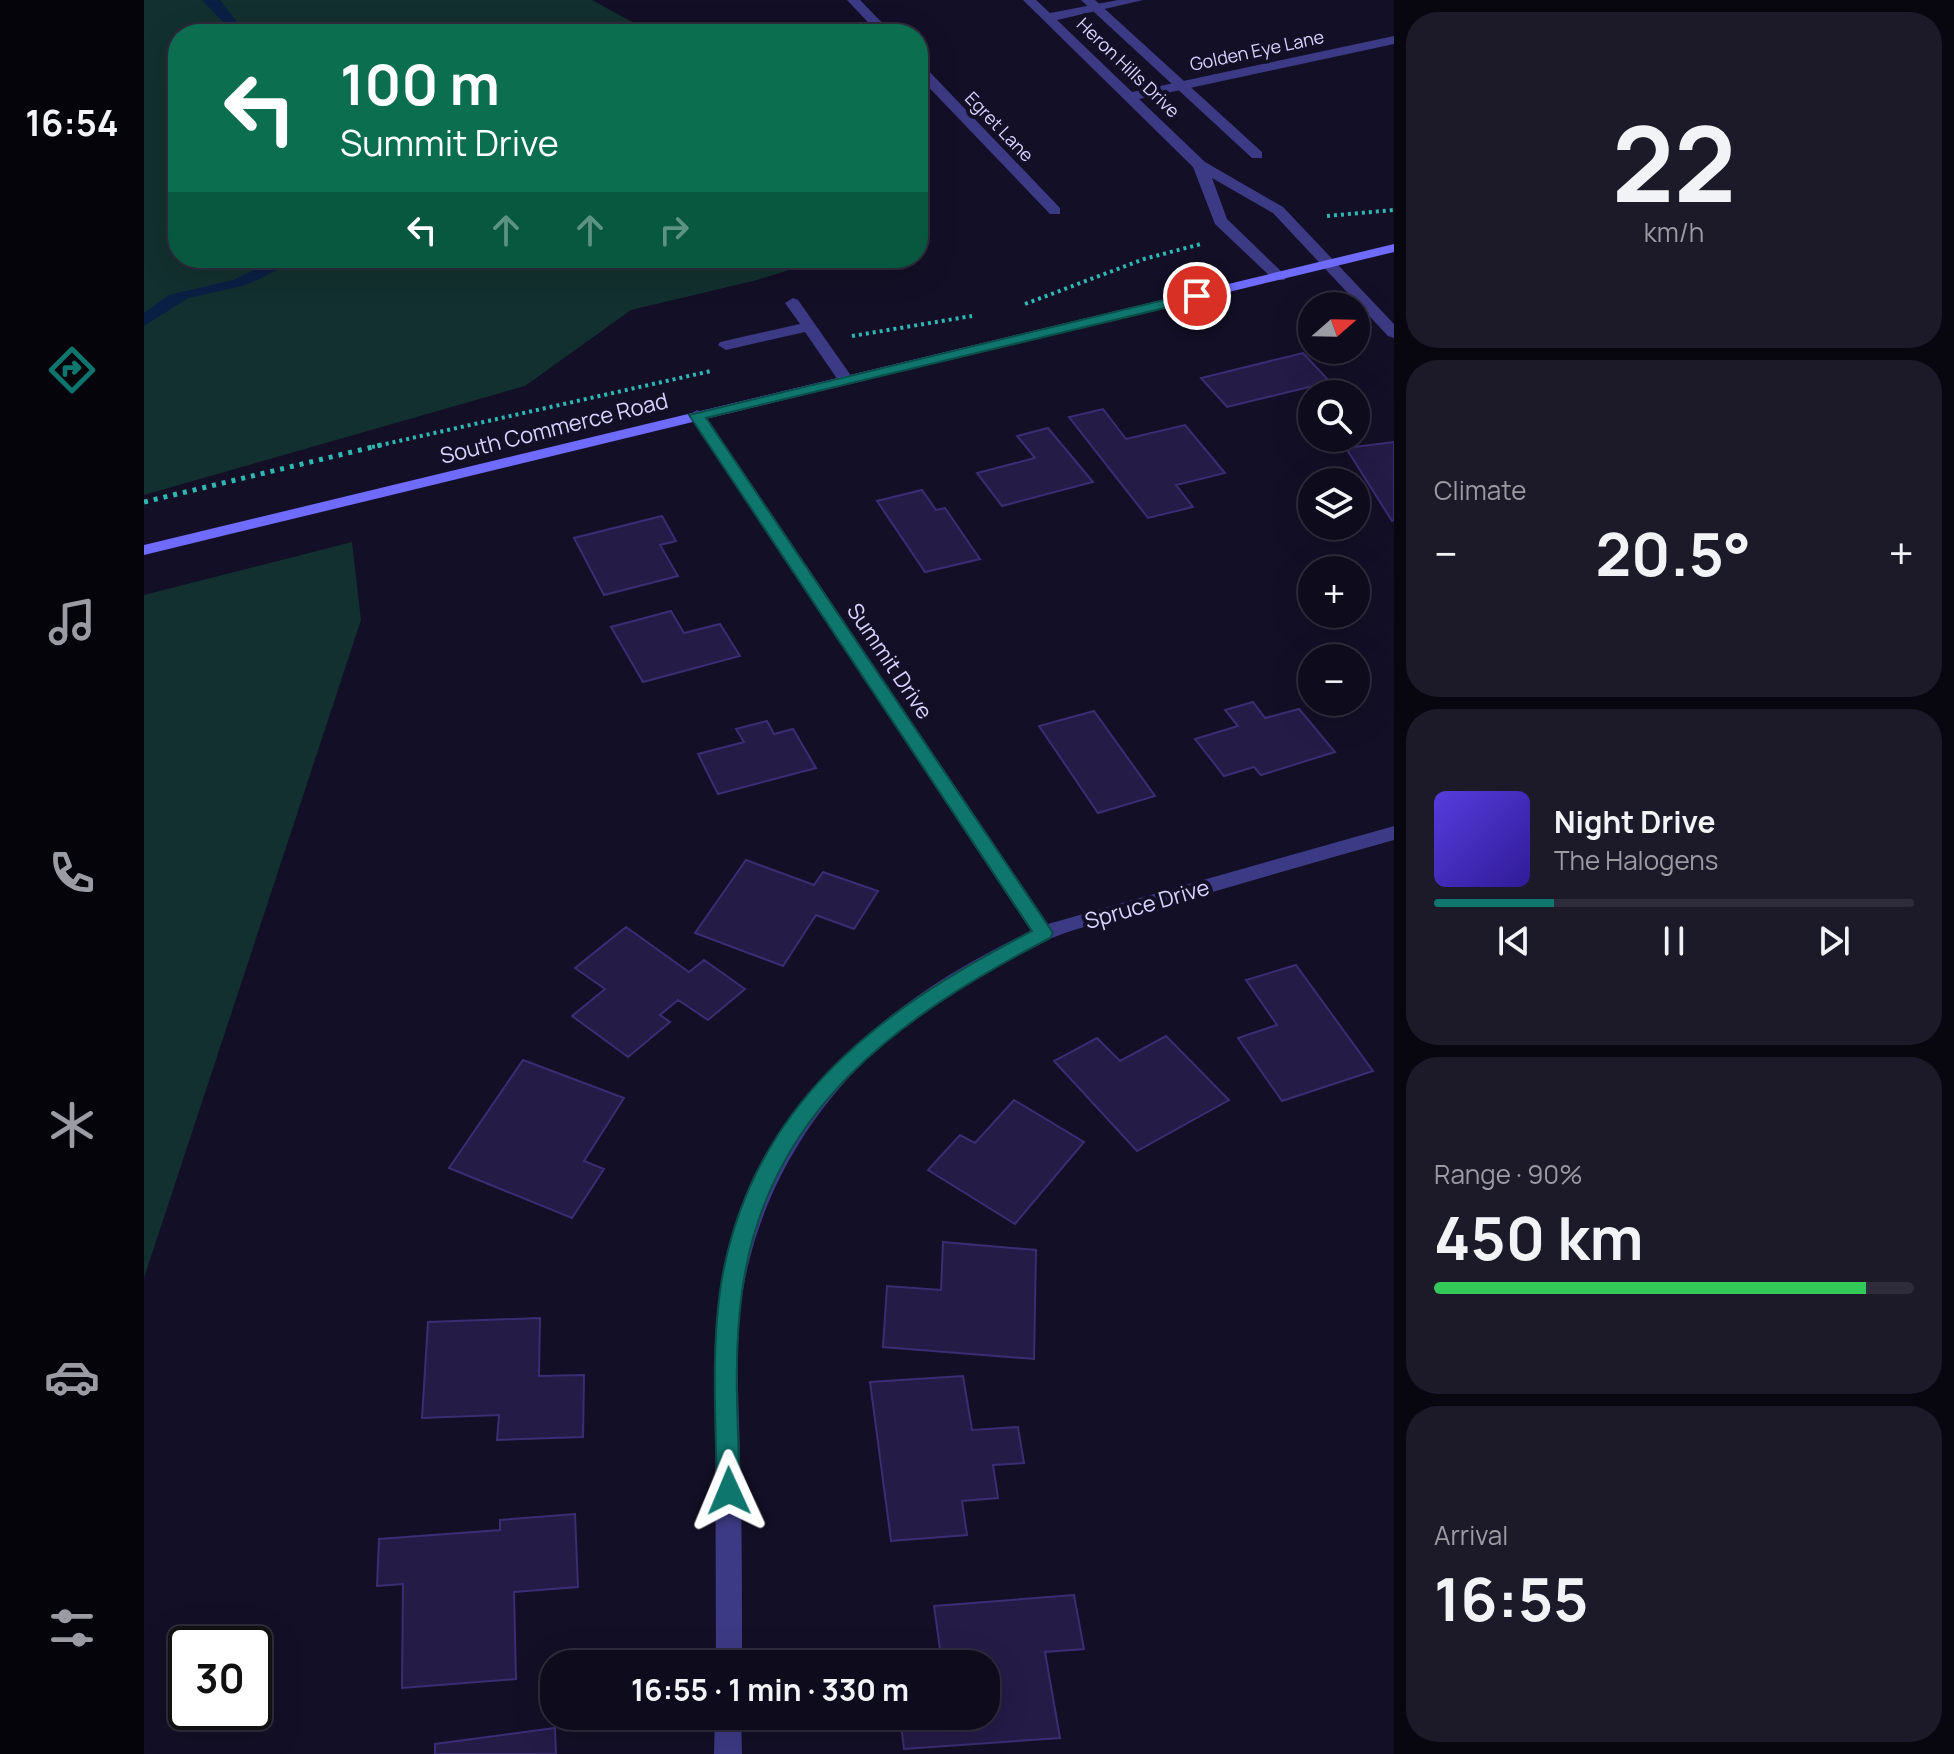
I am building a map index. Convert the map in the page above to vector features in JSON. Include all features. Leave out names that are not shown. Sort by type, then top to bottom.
[{"type":"street","points":[[853,0],[876,24]]},
{"type":"street","name":"Heron Hills Drive","points":[[1029,0],[1200,165],[1278,210],[1394,333]]},
{"type":"street","points":[[1047,18],[1091,4],[1137,0]]},
{"type":"street","points":[[1091,4],[1257,155]]},
{"type":"street","name":"Golden Eye Lane","points":[[1128,97],[1394,40]]},
{"type":"street","name":"Egret Lane","points":[[928,78],[1055,211]]},
{"type":"street","name":"Heron Hills Drive","points":[[1200,165],[1220,221],[1279,277]]},
{"type":"street","name":"South Commerce Road","points":[[144,550],[1394,248]]},
{"type":"street","points":[[793,303],[846,380]]},
{"type":"street","points":[[726,345],[809,327]]},
{"type":"street","name":"Summit Drive","points":[[697,415],[1043,933]]},
{"type":"street","name":"Spruce Drive","points":[[729,1650],[725,1346],[731,1288],[750,1218],[771,1164],[809,1105],[835,1076],[896,1021],[962,975],[1043,933],[1394,833]]},
{"type":"street","points":[[728,1730],[728,1754]]},
{"type":"green space","points":[[144,0],[592,0],[636,24],[168,24],[168,268],[796,268],[631,310],[525,386],[144,495]]},
{"type":"green space","points":[[352,542],[361,620],[144,1278],[144,595]]},
{"type":"water","points":[[202,0],[220,0],[238,24],[224,23]]},
{"type":"water","points":[[259,268],[281,268],[246,285],[188,298],[144,326],[144,313],[169,295],[233,280]]},
{"type":"building","points":[[1298,354],[1298,364],[1313,364],[1328,380],[1298,380],[1298,390],[1227,407],[1201,378]]},
{"type":"building","points":[[1103,409],[1126,439],[1185,425],[1225,473],[1176,485],[1193,507],[1148,518],[1069,417]]},
{"type":"building","points":[[1048,428],[1093,482],[1002,506],[977,473],[1035,458],[1017,436]]},
{"type":"building","points":[[1394,442],[1392,521],[1370,486],[1370,468],[1359,468],[1349,452],[1370,452],[1370,445]]},
{"type":"building","points":[[922,490],[936,510],[945,508],[980,559],[925,572],[877,501]]},
{"type":"building","points":[[662,516],[676,541],[660,545],[678,576],[604,595],[574,538]]},
{"type":"building","points":[[671,611],[684,633],[720,624],[740,656],[643,682],[611,627]]},
{"type":"building","points":[[1253,702],[1265,718],[1298,709],[1298,716],[1305,716],[1335,752],[1261,775],[1254,767],[1224,776],[1195,739],[1238,726],[1225,710]]},
{"type":"building","points":[[1094,711],[1155,796],[1098,813],[1039,726]]},
{"type":"building","points":[[767,721],[774,734],[793,729],[816,768],[718,794],[698,754],[744,742],[736,729]]},
{"type":"building","points":[[746,860],[814,885],[823,872],[878,891],[854,929],[816,915],[783,966],[695,933]]},
{"type":"building","points":[[626,927],[689,972],[704,960],[745,989],[708,1020],[678,1000],[660,1015],[670,1022],[628,1057],[572,1016],[605,989],[575,968]]},
{"type":"building","points":[[1296,965],[1373,1071],[1282,1101],[1238,1038],[1277,1025],[1246,980]]},
{"type":"building","points":[[1166,1036],[1229,1100],[1137,1151],[1054,1061],[1097,1038],[1120,1061]]},
{"type":"building","points":[[523,1060],[624,1098],[584,1161],[604,1169],[572,1218],[449,1168]]},
{"type":"building","points":[[1014,1100],[1084,1142],[1015,1224],[928,1170],[960,1135],[975,1143]]},
{"type":"building","points":[[943,1242],[1036,1250],[1034,1359],[883,1347],[887,1286],[941,1290]]},
{"type":"building","points":[[540,1318],[539,1376],[584,1375],[583,1437],[497,1440],[499,1415],[422,1418],[428,1322]]},
{"type":"building","points":[[963,1376],[972,1430],[1018,1427],[1024,1463],[993,1465],[998,1498],[962,1501],[967,1535],[891,1541],[870,1382]]},
{"type":"building","points":[[575,1514],[578,1587],[514,1592],[516,1679],[402,1688],[403,1584],[377,1586],[379,1539],[500,1530],[500,1520]]},
{"type":"building","points":[[1074,1595],[1084,1649],[1045,1652],[1060,1738],[904,1749],[902,1730],[1000,1730],[1000,1650],[940,1650],[934,1606]]},
{"type":"building","points":[[555,1730],[556,1754],[435,1754],[435,1744]]},
{"type":"route","points":[[729,1491],[725,1346],[731,1288],[750,1218],[771,1164],[809,1105],[843,1066],[896,1021],[962,975],[1043,933],[697,415],[1197,296]]}]
